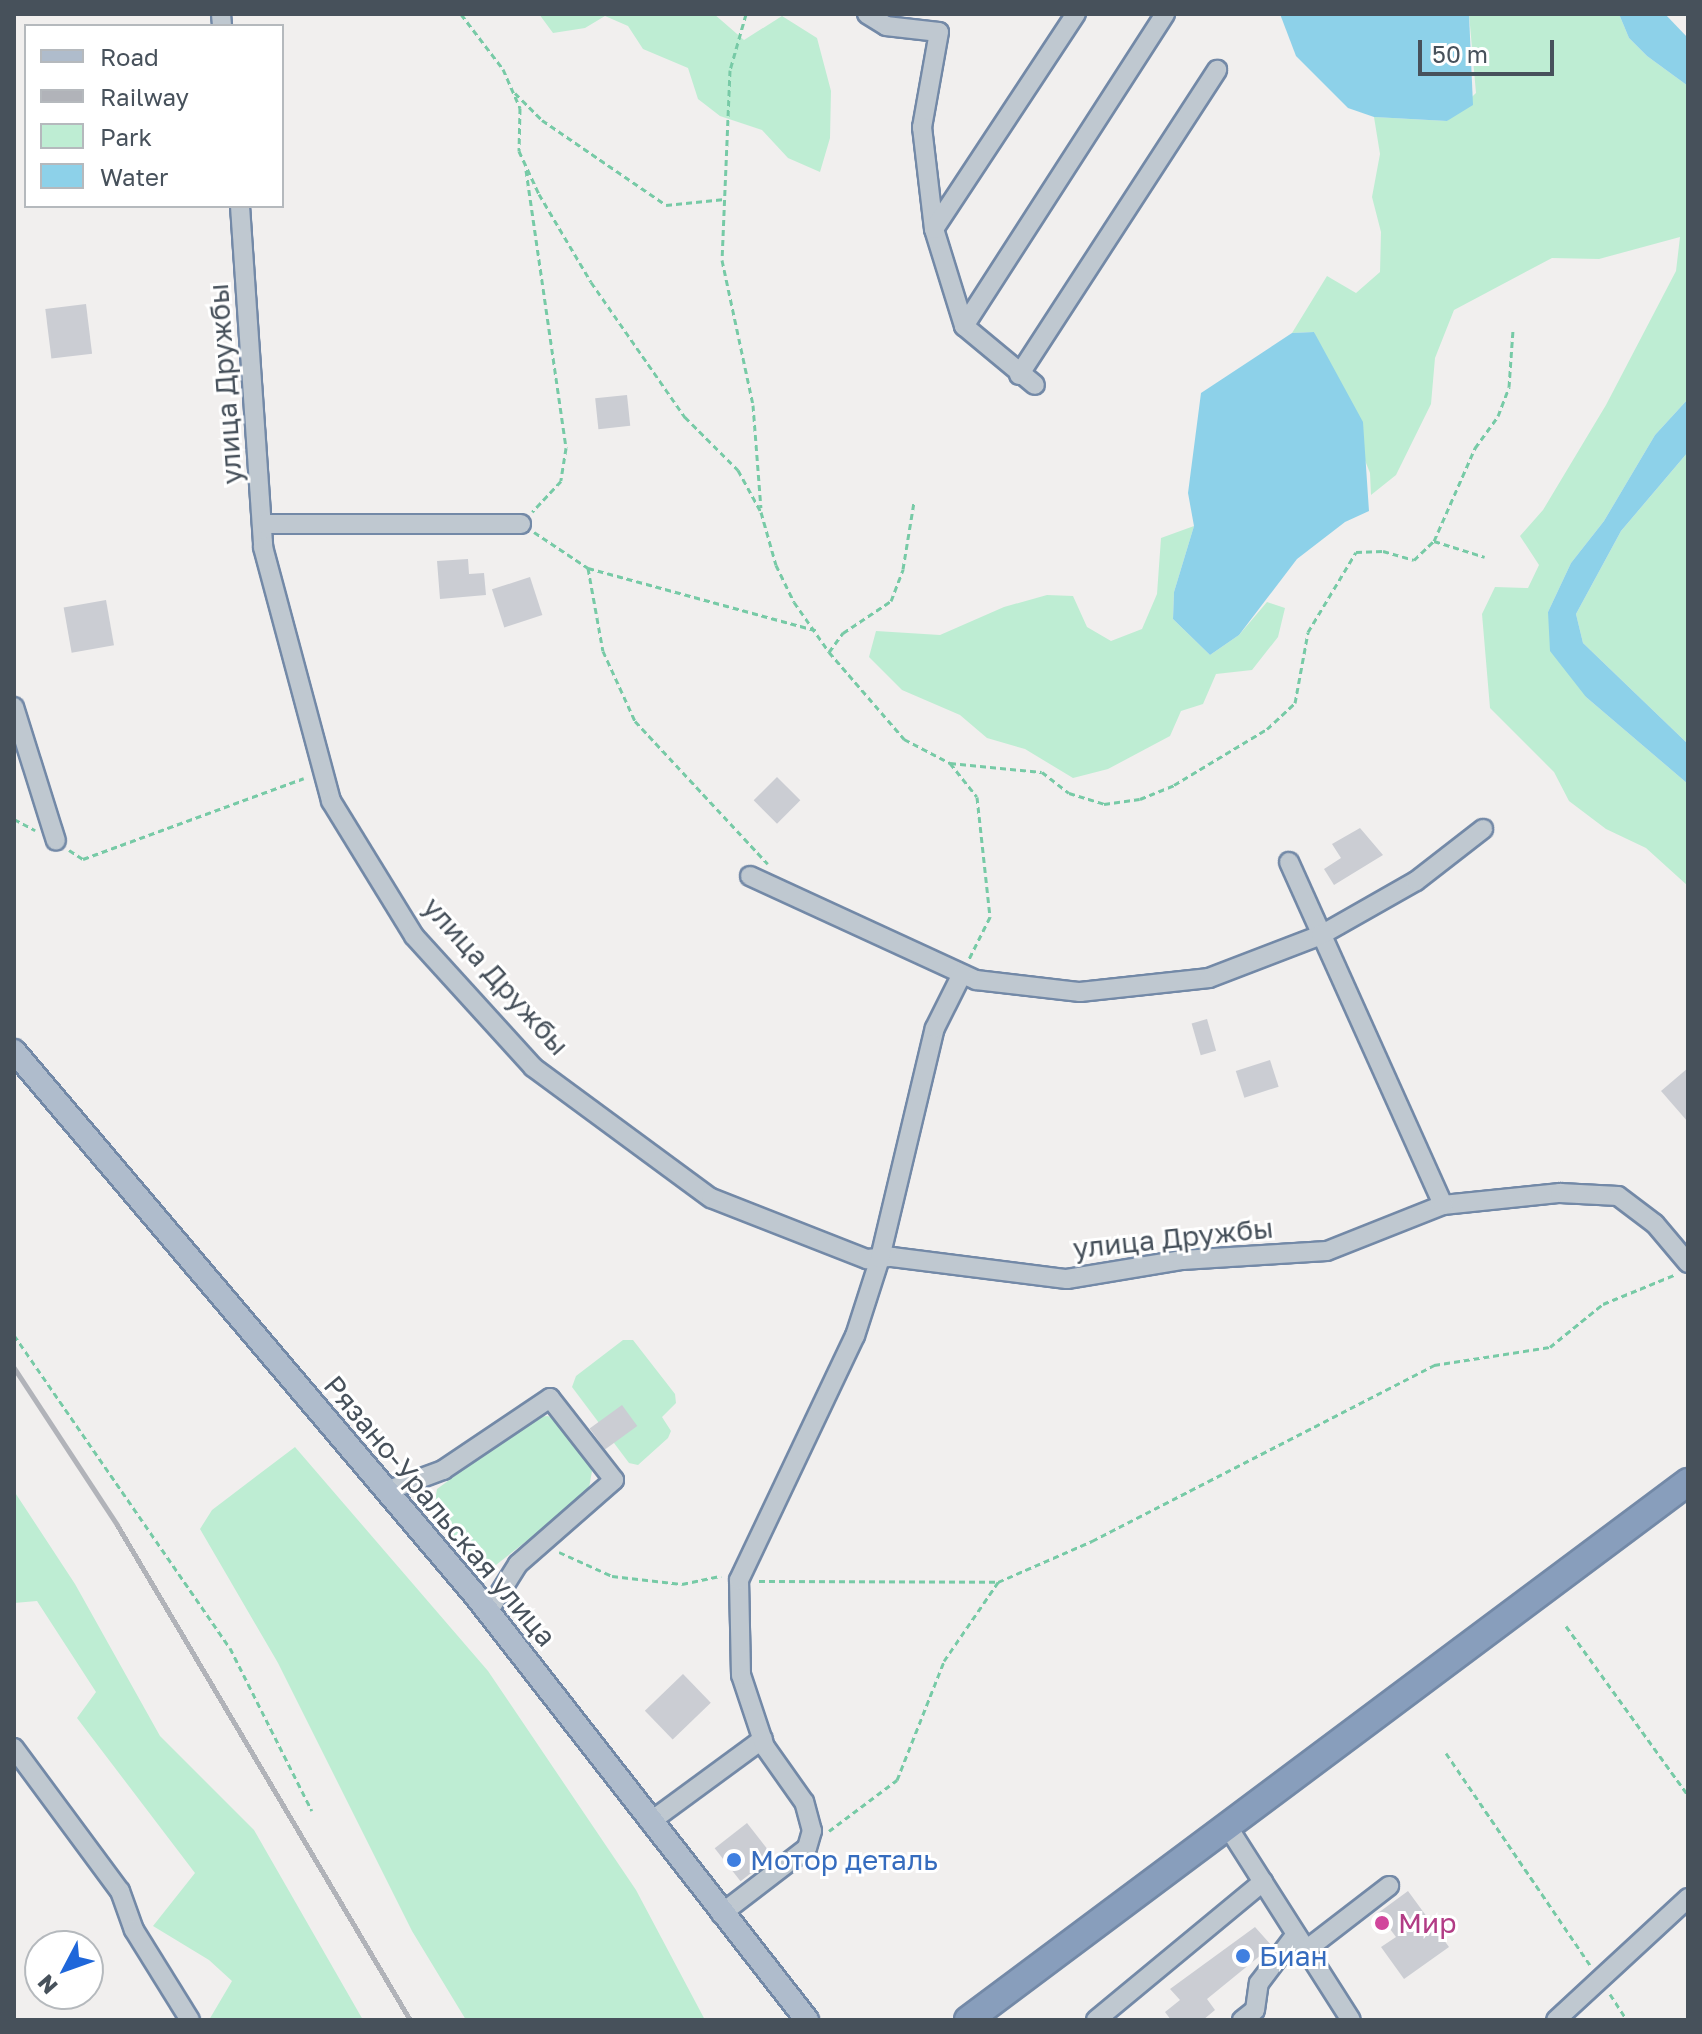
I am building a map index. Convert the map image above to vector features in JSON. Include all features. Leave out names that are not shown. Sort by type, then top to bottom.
[{"type":"highway","points":[[968,2020],[1226,1824],[1688,1482]]},
{"type":"main road","name":"Рязано-Уральская улица","points":[[14,1051],[389,1490],[807,2020]]},
{"type":"street","points":[[867,14],[886,26],[939,32],[922,127],[934,229],[964,326],[1027,380],[1217,70]]},
{"type":"street","points":[[934,229],[1076,14]]},
{"type":"street","points":[[964,326],[1165,14]]},
{"type":"street","name":"улица Дружбы","points":[[240,208],[263,547],[331,801],[414,936],[533,1067],[711,1198],[867,1259],[1067,1279],[1182,1260],[1327,1251],[1443,1205],[1560,1193],[1618,1196],[1655,1224],[1688,1266]]},
{"type":"street","points":[[262,524],[521,524]]},
{"type":"street","points":[[14,707],[56,841]]},
{"type":"street","points":[[750,876],[962,974],[1080,992],[1195,980],[1321,935],[1416,881],[1483,829]]},
{"type":"street","points":[[1289,862],[1443,1205]]},
{"type":"street","points":[[721,1914],[807,1848],[812,1831],[804,1802],[763,1739],[741,1675],[743,1573],[855,1336],[880,1258],[935,1028],[962,974]]},
{"type":"street","points":[[389,1490],[443,1470],[550,1398],[614,1480],[518,1564],[488,1612]]},
{"type":"street","points":[[650,1822],[763,1739]]},
{"type":"street","points":[[14,1748],[120,1891],[134,1930],[190,2020]]},
{"type":"street","points":[[1226,1824],[1351,2020]]},
{"type":"street","points":[[1108,2017],[1263,1882]]},
{"type":"street","points":[[1242,2020],[1255,2010],[1259,1983],[1301,1942],[1389,1886]]},
{"type":"street","points":[[1556,2020],[1688,1898]]},
{"type":"path","points":[[461,14],[503,69],[520,108],[519,151],[591,282],[685,417],[738,470],[761,512]]},
{"type":"path","points":[[746,14],[730,70],[722,260],[753,405],[761,512],[776,565],[794,602],[819,631],[829,652],[904,739],[950,763],[1042,772],[1069,793],[1104,804],[1140,799],[1174,785],[1267,729],[1295,703],[1308,632],[1356,552],[1383,551],[1414,560],[1434,541],[1475,448],[1498,416],[1509,387],[1513,330]]},
{"type":"path","points":[[512,90],[542,120],[666,205],[725,199]]},
{"type":"path","points":[[526,166],[566,448],[561,481],[521,524],[588,568],[819,631]]},
{"type":"path","points":[[829,652],[843,633],[891,601],[914,502]]},
{"type":"path","points":[[1434,541],[1485,557]]},
{"type":"path","points":[[588,568],[603,651],[635,721],[796,897]]},
{"type":"path","points":[[950,763],[977,797],[990,917],[962,974]]},
{"type":"path","points":[[14,819],[83,859],[323,771]]},
{"type":"path","points":[[541,1544],[612,1576],[682,1584],[743,1573],[766,1584],[998,1582],[1092,1541],[1434,1365],[1550,1347],[1603,1304],[1688,1266]]},
{"type":"path","points":[[14,1335],[230,1648],[312,1811]]},
{"type":"path","points":[[807,1848],[897,1780],[944,1661],[998,1582]]},
{"type":"path","points":[[1566,1626],[1688,1795]]},
{"type":"path","points":[[1446,1753],[1627,2020]]},
{"type":"green space","points":[[539,14],[714,14],[744,40],[782,16],[817,38],[831,91],[830,138],[820,172],[788,158],[762,130],[720,116],[698,99],[688,68],[643,49],[628,26],[605,16],[585,28],[553,33]]},
{"type":"green space","points":[[1469,14],[1619,14],[1629,38],[1647,56],[1688,86],[1688,399],[1655,435],[1604,521],[1571,563],[1548,612],[1586,697],[1688,784],[1688,886],[1646,848],[1606,829],[1569,801],[1554,772],[1490,708],[1482,614],[1495,587],[1528,588],[1539,565],[1520,536],[1543,510],[1606,405],[1676,271],[1680,237],[1599,259],[1552,258],[1454,310],[1435,358],[1431,404],[1396,475],[1371,495],[1370,473],[1314,332],[1292,333],[1327,276],[1356,293],[1380,272],[1381,232],[1372,197],[1380,154],[1374,117],[1447,121],[1476,93]]},
{"type":"green space","points":[[1688,452],[1688,744],[1583,643],[1576,614],[1621,531]]},
{"type":"green space","points":[[1194,526],[1174,592],[1173,619],[1210,655],[1239,635],[1267,602],[1285,608],[1278,637],[1252,670],[1216,674],[1203,704],[1181,711],[1170,736],[1108,769],[1073,778],[1025,749],[987,738],[960,715],[902,690],[869,657],[876,631],[940,635],[1004,607],[1047,595],[1073,596],[1087,627],[1111,641],[1142,629],[1157,594],[1161,538]]},
{"type":"green space","points":[[623,1340],[633,1340],[675,1394],[676,1403],[662,1417],[671,1431],[668,1438],[638,1465],[629,1463],[572,1387],[576,1376]]},
{"type":"green space","points":[[548,1416],[559,1423],[593,1466],[588,1493],[487,1572],[475,1568],[433,1514],[437,1489],[535,1417]]},
{"type":"green space","points":[[295,1447],[488,1671],[636,1890],[705,2020],[466,2020],[412,1931],[278,1663],[200,1529],[212,1510]]},
{"type":"green space","points":[[14,1491],[75,1584],[160,1736],[254,1830],[363,2020],[209,2020],[232,1981],[209,1960],[153,1926],[195,1873],[77,1718],[96,1692],[37,1601],[14,1603]]},
{"type":"water","points":[[1280,14],[1469,14],[1473,105],[1447,121],[1374,117],[1348,108],[1296,56]]},
{"type":"water","points":[[1619,14],[1665,14],[1688,38],[1688,86],[1647,56],[1629,38]]},
{"type":"water","points":[[1314,332],[1363,422],[1369,511],[1345,522],[1297,559],[1239,635],[1210,655],[1173,619],[1174,592],[1194,526],[1188,493],[1201,393],[1292,333]]},
{"type":"water","points":[[1688,399],[1688,452],[1621,531],[1576,614],[1583,643],[1688,744],[1688,784],[1586,697],[1550,651],[1548,612],[1571,563],[1604,521],[1655,435]]},
{"type":"building","points":[[86,304],[92,354],[51,359],[45,309]]},
{"type":"building","points":[[627,395],[630,426],[598,429],[595,398]]},
{"type":"building","points":[[468,559],[469,574],[484,573],[486,595],[440,599],[437,561]]},
{"type":"building","points":[[530,577],[542,615],[504,627],[492,589]]},
{"type":"building","points":[[106,600],[114,645],[72,653],[64,607]]},
{"type":"building","points":[[777,777],[800,800],[777,824],[754,800]]},
{"type":"building","points":[[1360,828],[1383,855],[1334,885],[1324,869],[1341,858],[1332,844]]},
{"type":"building","points":[[1207,1019],[1216,1051],[1201,1055],[1192,1023]]},
{"type":"building","points":[[1270,1060],[1279,1087],[1244,1098],[1236,1071]]},
{"type":"building","points":[[1688,1068],[1688,1122],[1661,1091]]},
{"type":"building","points":[[622,1405],[637,1426],[605,1450],[590,1429]]},
{"type":"building","points":[[683,1674],[711,1703],[673,1740],[645,1711]]},
{"type":"building","points":[[747,1823],[773,1856],[741,1881],[715,1848]]},
{"type":"building","points":[[1408,1891],[1449,1947],[1404,1979],[1381,1947],[1396,1937],[1378,1913]]},
{"type":"building","points":[[1255,1927],[1272,1946],[1207,1999],[1215,2010],[1203,2020],[1171,2020],[1165,2012],[1180,2000],[1170,1989]]},
{"type":"railway","points":[[14,1368],[117,1525],[410,2020]]},
{"type":"place","name":"Мотор деталь","points":[[734,1860]]},
{"type":"place","name":"Мир","points":[[1382,1923]]},
{"type":"place","name":"Биан","points":[[1243,1956]]}]
